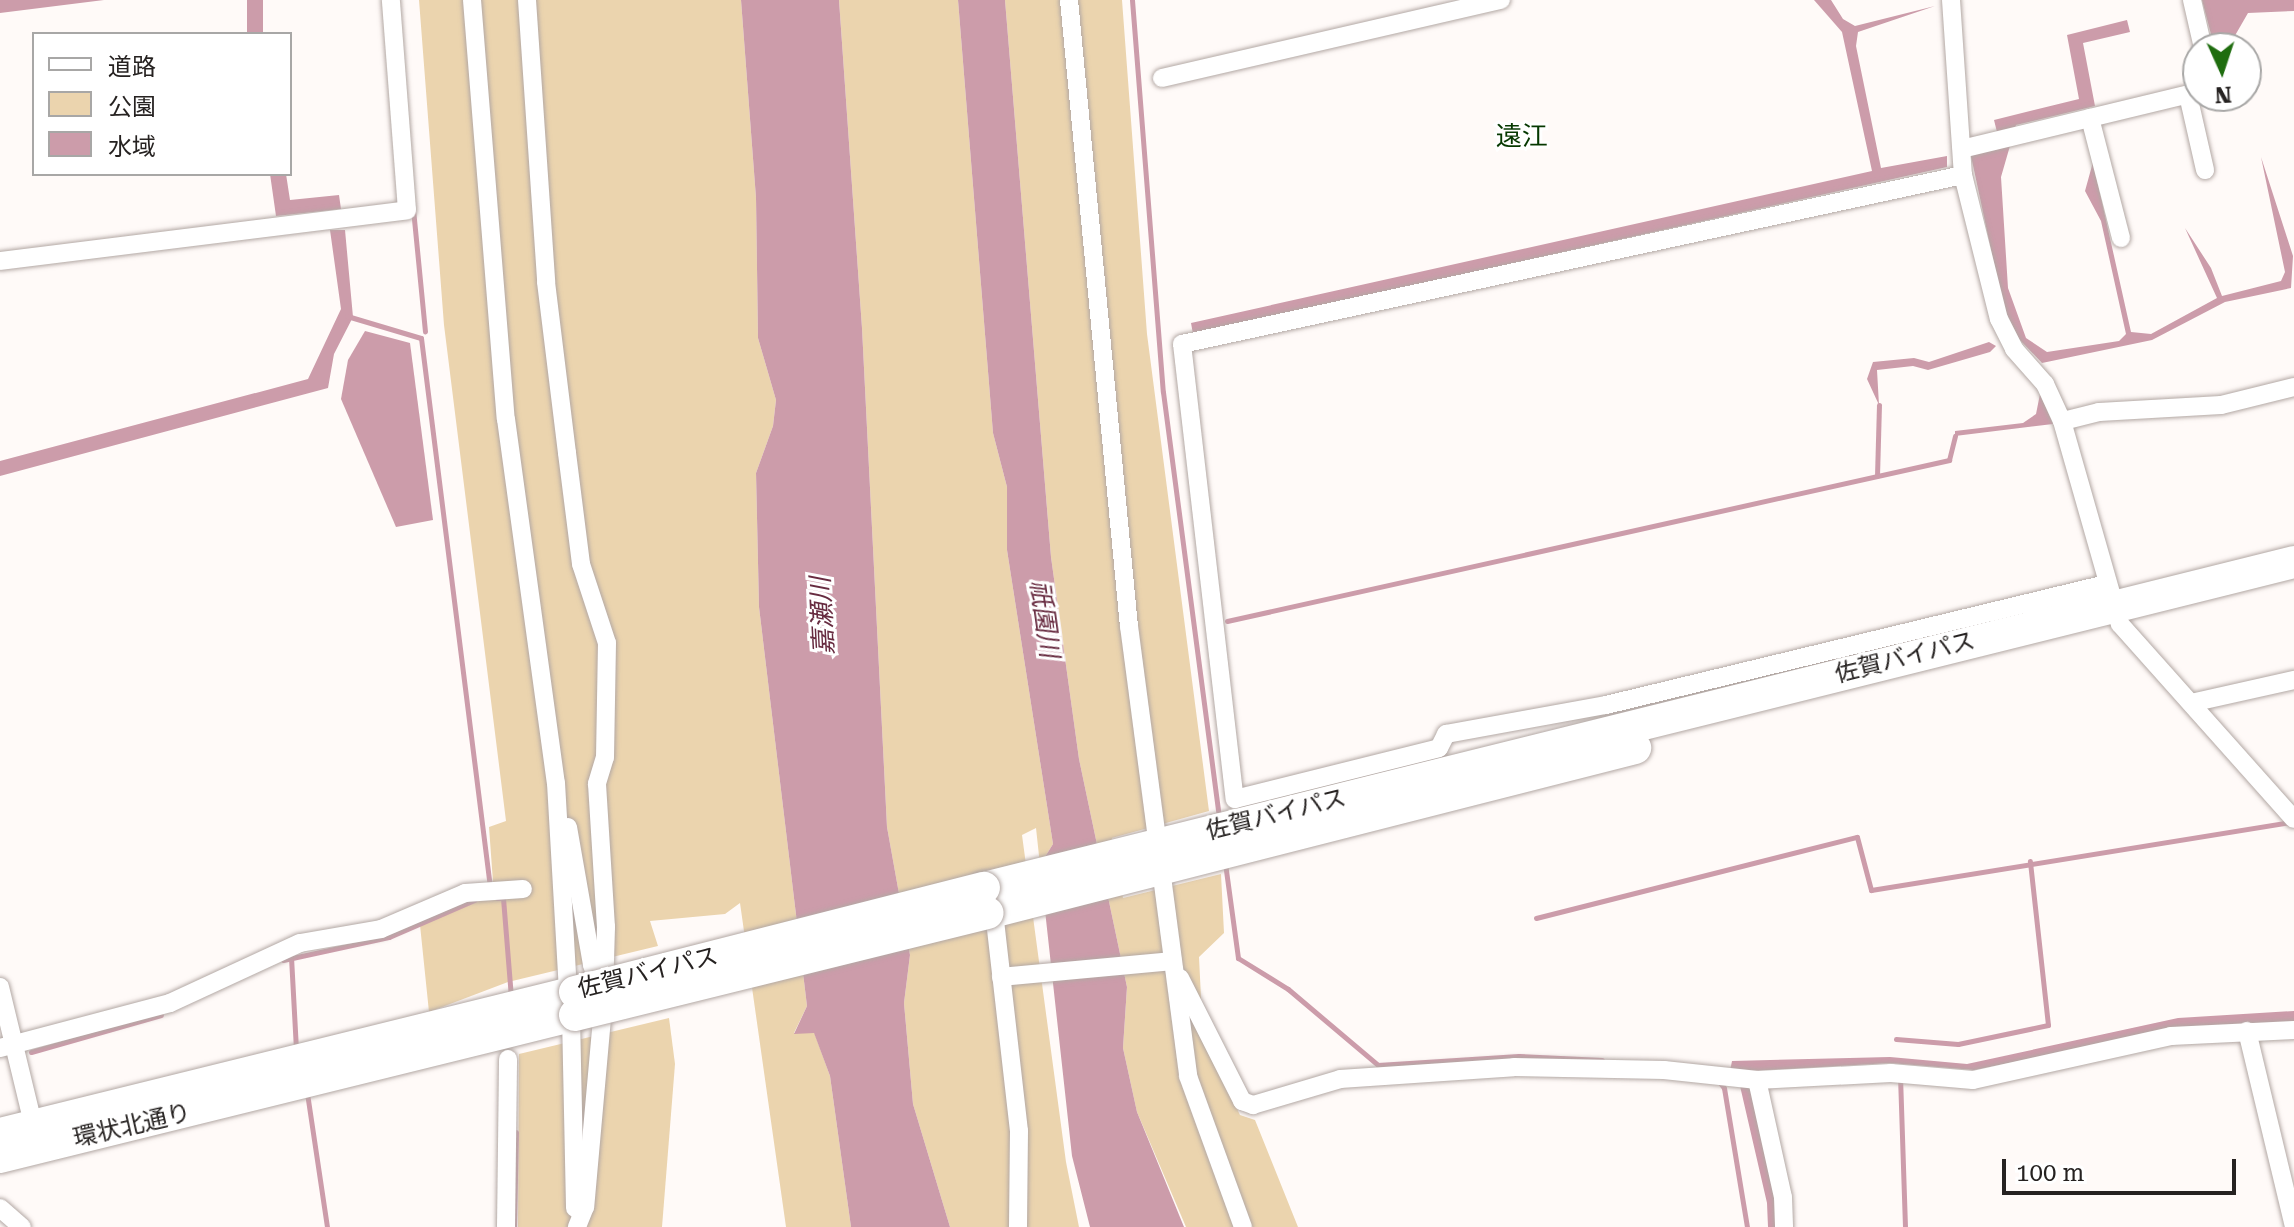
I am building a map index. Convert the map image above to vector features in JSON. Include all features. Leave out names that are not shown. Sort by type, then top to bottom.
[{"type":"highway","name":"佐賀バイパス","points":[[262,1084],[1510,768],[2113,605],[2294,562]]},
{"type":"highway","name":"佐賀バイパス","points":[[2113,605],[2294,582]]},
{"type":"highway","name":"環状北通り","points":[[0,1134],[35,1136],[262,1084]]},
{"type":"highway","name":"環状北通り","points":[[0,1157],[35,1136]]},
{"type":"street","points":[[0,261],[407,210],[391,0]]},
{"type":"street","points":[[472,0],[506,419],[556,783],[574,1004],[585,1207],[576,1227]]},
{"type":"street","points":[[527,0],[546,282],[565,437],[581,564],[607,643],[605,757],[597,784],[606,927],[574,1004],[576,1227]]},
{"type":"street","points":[[1069,0],[1129,626],[1188,1076],[1243,1227]]},
{"type":"street","points":[[1162,78],[1501,0]]},
{"type":"street","points":[[1951,0],[1963,175],[1999,319],[2014,349],[2045,384],[2062,421],[2113,605],[2191,703],[2292,812]]},
{"type":"street","points":[[2192,0],[2199,32]]},
{"type":"street","points":[[1962,149],[2182,97]]},
{"type":"street","points":[[2196,112],[2205,170]]},
{"type":"street","points":[[2090,118],[2121,238]]},
{"type":"street","points":[[1963,175],[1182,344],[1235,799],[1439,748],[1446,734],[2113,605]]},
{"type":"street","points":[[2062,421],[2099,412],[2221,405],[2294,387]]},
{"type":"street","points":[[2191,703],[2294,680]]},
{"type":"street","points":[[556,783],[566,809],[592,965],[574,1004]]},
{"type":"street","points":[[7,1046],[170,1003],[300,943],[381,929],[490,890],[523,889]]},
{"type":"street","points":[[993,899],[1019,1131],[1018,1227]]},
{"type":"street","points":[[1001,977],[1172,961]]},
{"type":"street","points":[[1172,961],[1242,1101],[1253,1105],[1340,1079],[1470,1069],[1664,1070],[1710,1079],[1899,1074],[1973,1080],[2171,1036],[2294,1030]]},
{"type":"street","points":[[0,987],[7,1046],[35,1136]]},
{"type":"street","points":[[2247,1031],[2294,1227]]},
{"type":"street","points":[[506,1227],[508,1059]]},
{"type":"street","points":[[1757,1080],[1783,1197],[1784,1227]]},
{"type":"street","points":[[0,1208],[22,1227]]},
{"type":"green space","points":[[419,0],[741,0],[756,198],[758,338],[776,400],[773,426],[756,473],[759,607],[807,1006],[794,1033],[814,1032],[830,1076],[851,1227],[786,1227],[740,903],[725,914],[650,921],[658,946],[508,982],[429,1012],[420,925],[474,903],[493,882],[489,827],[506,821],[444,325]]},
{"type":"green space","points":[[839,0],[958,0],[993,433],[1007,487],[1007,550],[1053,844],[1040,865],[1036,828],[1022,835],[1066,1162],[1079,1227],[950,1227],[913,1104],[904,1003],[910,955],[887,827],[862,328]]},
{"type":"green space","points":[[1005,0],[1122,0],[1147,334],[1209,811],[1112,838],[1123,898],[1221,874],[1224,933],[1199,957],[1203,1038],[1240,1115],[1255,1120],[1298,1227],[1186,1227],[1137,1112],[1123,1048],[1127,987],[1079,759],[1051,557]]},
{"type":"green space","points":[[669,1018],[675,1064],[662,1227],[518,1227],[519,1054]]},
{"type":"water","points":[[0,0],[104,0],[0,13]]},
{"type":"water","points":[[247,0],[263,0],[263,32],[247,32]]},
{"type":"water","name":"嘉瀬川","points":[[741,0],[839,0],[862,328],[887,827],[910,955],[904,1003],[913,1104],[950,1227],[851,1227],[830,1076],[814,1033],[794,1034],[807,1006],[759,607],[756,473],[773,426],[776,400],[758,338],[756,198]]},
{"type":"water","name":"祇園川","points":[[958,0],[1005,0],[1051,557],[1079,759],[1127,987],[1123,1048],[1137,1112],[1184,1227],[1090,1227],[1072,1156],[1040,865],[1053,844],[1007,550],[1007,487],[993,433]]},
{"type":"water","points":[[1814,0],[1831,0],[1843,19],[1855,26],[1935,6],[1858,32],[1856,46],[1881,168],[1947,156],[1947,167],[1193,334],[1191,323],[1872,171],[1842,32]]},
{"type":"water","points":[[2202,0],[2294,0],[2294,11],[2248,13],[2237,32],[2210,32]]},
{"type":"water","points":[[2127,20],[2130,32],[2083,43],[2095,106],[2016,125],[2001,177],[2008,288],[2026,338],[2047,352],[2119,341],[2126,334],[2101,221],[2085,191],[2093,162],[2131,332],[2151,334],[2217,298],[2185,228],[2211,268],[2222,296],[2281,281],[2285,272],[2261,157],[2293,256],[2291,288],[2225,302],[2152,340],[2042,363],[2019,339],[2003,306],[1971,156],[1997,132],[1994,120],[2079,99],[2067,35]]},
{"type":"water","points":[[270,176],[286,176],[290,200],[339,195],[341,209],[276,216]]},
{"type":"water","points":[[330,230],[345,230],[353,317],[334,354],[328,388],[0,476],[0,461],[308,379],[341,309]]},
{"type":"water","points":[[365,331],[410,343],[433,520],[396,527],[341,399],[348,360]]},
{"type":"water","points":[[1989,342],[1996,346],[1990,352],[1928,370],[1913,366],[1877,370],[1879,405],[1867,379],[1873,362],[1914,358],[1929,362]]},
{"type":"water","points":[[2040,394],[2053,424],[1955,436],[1955,431],[2023,423],[2036,414]]},
{"type":"water","points":[[2294,1011],[2294,1024],[2180,1029],[1974,1070],[1890,1063],[1751,1071],[1775,1199],[1776,1227],[1768,1227],[1767,1203],[1737,1073],[1730,1071],[1732,1061],[1890,1057],[1967,1064],[2178,1018]]},
{"type":"waterway","points":[[1132,0],[1163,392],[1219,817]]},
{"type":"waterway","points":[[413,209],[425,331]]},
{"type":"waterway","points":[[347,316],[421,338],[490,887]]},
{"type":"waterway","points":[[1877,476],[1879,405]]},
{"type":"waterway","points":[[1227,621],[1949,460],[1955,436]]},
{"type":"waterway","points":[[1536,918],[1857,837],[1871,890],[2291,822]]},
{"type":"waterway","points":[[1896,1039],[1958,1044],[2048,1025],[2030,861]]},
{"type":"waterway","points":[[1225,863],[1238,958],[1288,989],[1378,1065],[1519,1056],[1602,1060]]},
{"type":"waterway","points":[[497,898],[503,898],[511,998]]},
{"type":"waterway","points":[[283,960],[389,937],[474,900]]},
{"type":"waterway","points":[[291,957],[296,1048]]},
{"type":"waterway","points":[[31,1052],[161,1015]]},
{"type":"waterway","points":[[1900,1076],[1905,1227]]},
{"type":"waterway","points":[[1718,1080],[1724,1088],[1747,1227]]},
{"type":"waterway","points":[[307,1093],[327,1227]]},
{"type":"waterway","points":[[514,1226],[516,1132]]},
{"type":"district","name":"遠江","points":[[1522,137]]}]
